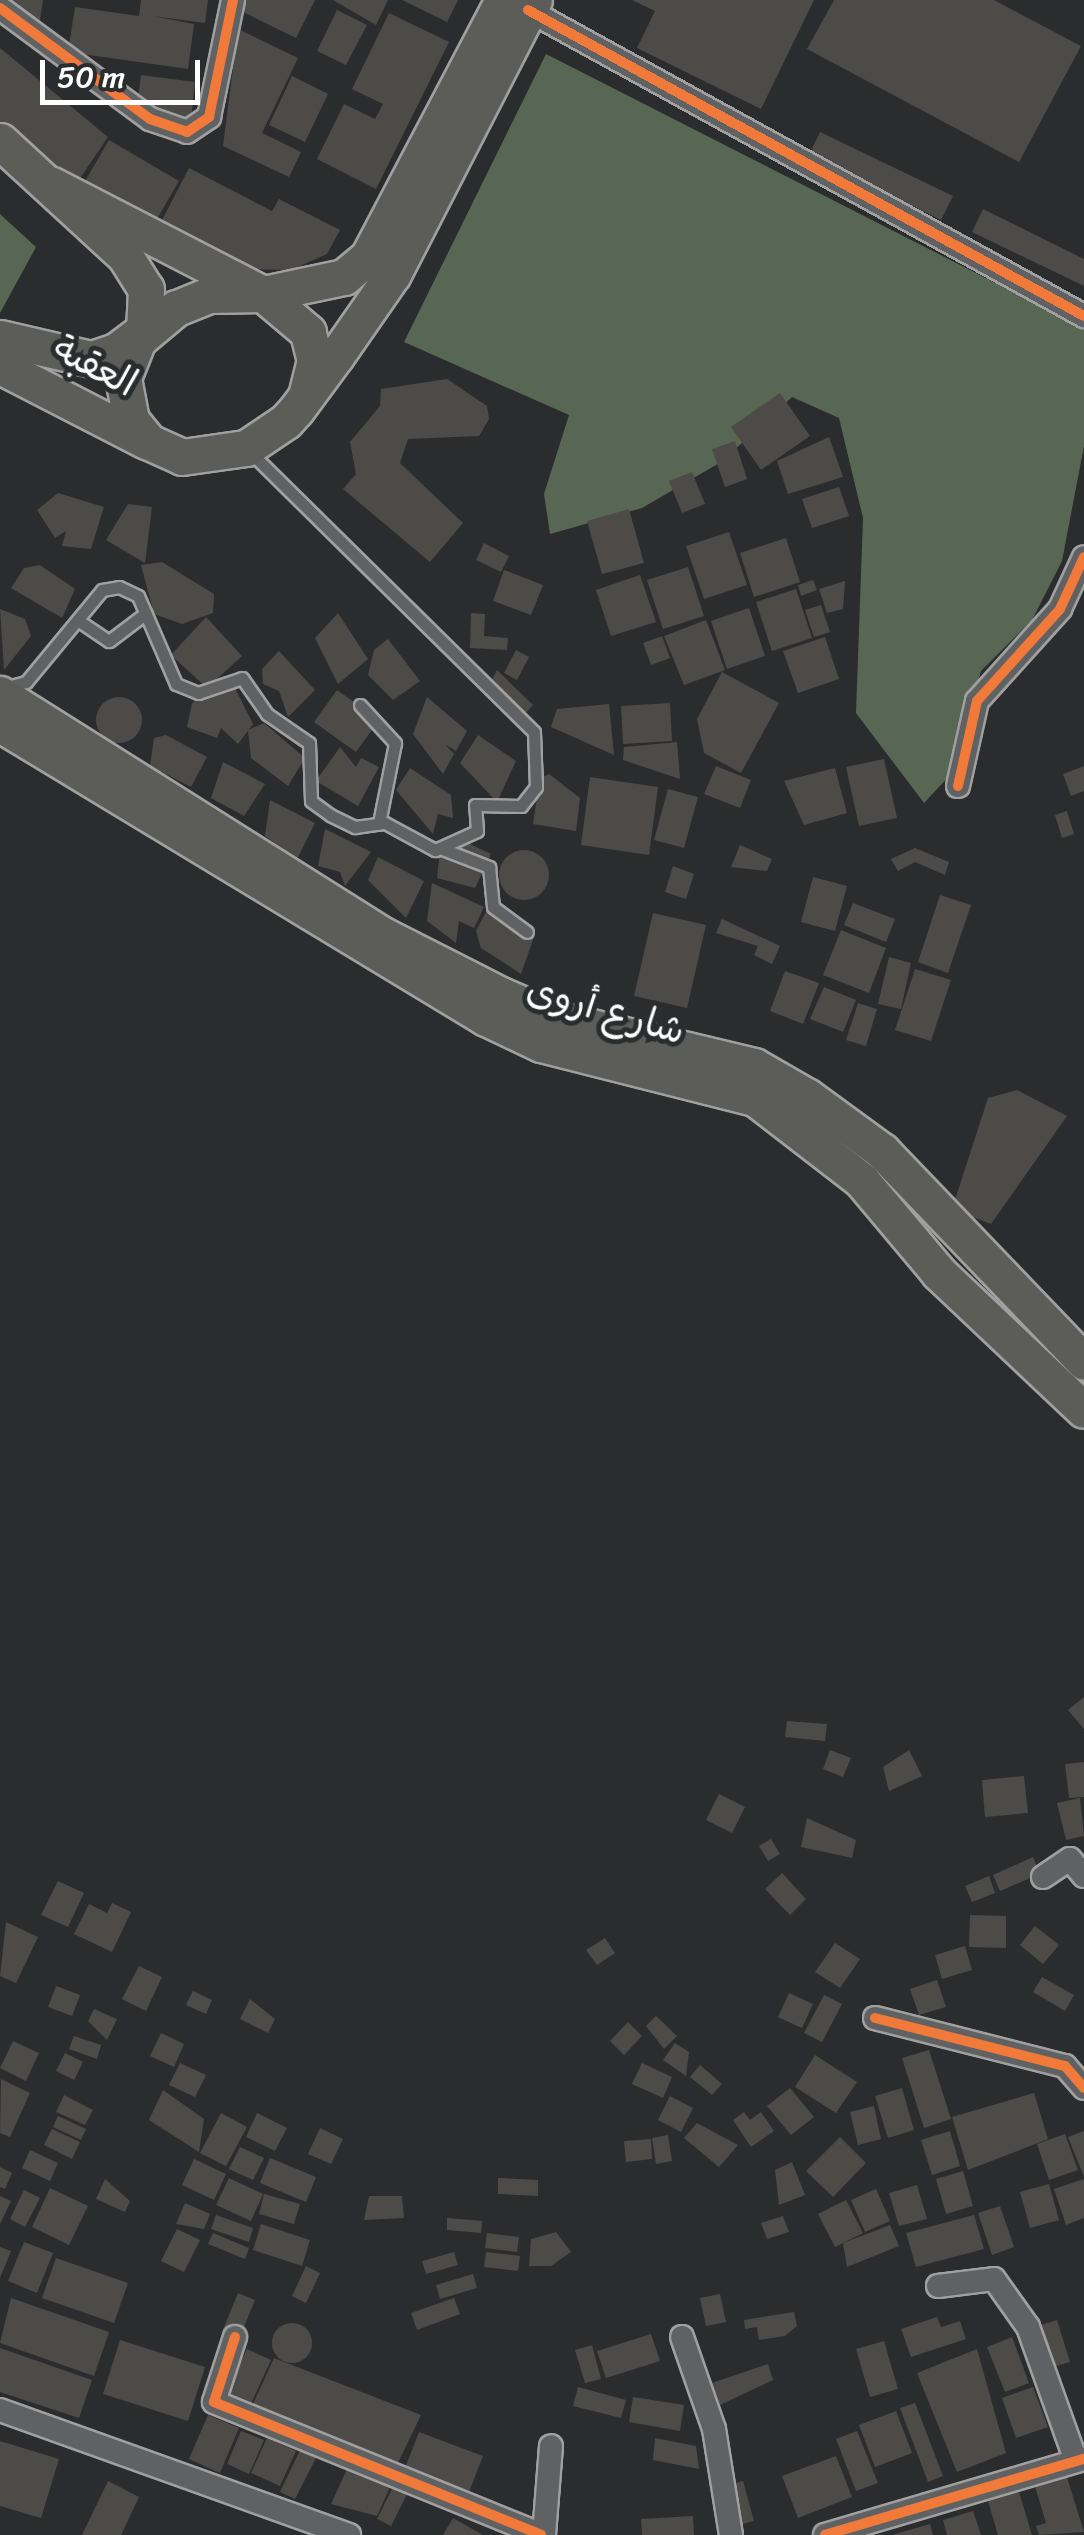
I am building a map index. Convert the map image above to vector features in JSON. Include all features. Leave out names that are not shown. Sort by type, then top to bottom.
[{"type":"main road","points":[[138,340],[193,300],[310,290],[368,256],[522,4]]},
{"type":"main road","points":[[0,140],[52,184],[146,289],[138,340],[123,390],[149,442],[182,457],[246,448],[306,396],[393,274],[522,4]]},
{"type":"main road","points":[[52,184],[263,294],[308,332],[314,361],[306,396]]},
{"type":"main road","name":"العقبة","points":[[0,338],[91,359],[138,340]]},
{"type":"main road","name":"العقبة","points":[[0,366],[149,442]]},
{"type":"main road","name":"شارع أروى","points":[[0,691],[385,936],[554,1018],[754,1066],[882,1151],[1084,1362]]},
{"type":"main road","name":"شارع أروى","points":[[0,724],[486,1018],[542,1044],[755,1098],[861,1180],[939,1273],[1084,1410]]},
{"type":"main road","points":[[861,1180],[882,1151]]},
{"type":"street","points":[[0,8],[150,118],[187,132],[209,118],[233,0]]},
{"type":"street","points":[[522,4],[1084,316]]},
{"type":"street","points":[[958,786],[977,701],[1060,608],[1084,557]]},
{"type":"street","points":[[1043,1877],[1070,1859],[1084,1876]]},
{"type":"street","points":[[875,2018],[1065,2066],[1084,2088]]},
{"type":"street","points":[[825,2535],[1080,2460],[1028,2327],[994,2279],[938,2286]]},
{"type":"street","points":[[235,2336],[214,2402],[542,2535],[551,2446]]},
{"type":"street","points":[[682,2337],[714,2430],[731,2535]]},
{"type":"street","points":[[0,2410],[349,2535]]},
{"type":"lane","points":[[246,448],[534,732],[536,787],[521,806],[475,805],[477,830],[440,848]]},
{"type":"lane","points":[[0,691],[26,682],[108,586],[138,596],[176,684],[198,693],[242,678],[267,714],[310,743],[316,808],[355,826],[379,822],[489,867],[493,908],[527,932]]},
{"type":"lane","points":[[79,621],[109,641],[146,613]]},
{"type":"lane","points":[[360,705],[394,743],[379,822]]},
{"type":"green space","points":[[546,54],[1084,328],[1084,446],[1062,561],[1032,620],[981,671],[952,773],[924,803],[856,713],[863,518],[839,418],[792,397],[721,462],[642,508],[550,534],[544,494],[569,415],[404,342]]},
{"type":"green space","points":[[0,214],[36,247],[0,313]]},
{"type":"building","points":[[0,0],[43,0],[39,26]]},
{"type":"building","points":[[141,0],[208,0],[205,23],[153,16],[194,24],[188,69],[68,52],[75,7],[139,16]]},
{"type":"building","points":[[243,0],[315,0],[296,38],[241,11]]},
{"type":"building","points":[[333,0],[388,0],[376,25]]},
{"type":"building","points":[[402,0],[458,0],[447,22]]},
{"type":"building","points":[[632,0],[814,0],[761,109],[637,48],[655,11]]},
{"type":"building","points":[[834,0],[994,0],[1081,46],[1019,162],[807,49]]},
{"type":"building","points":[[337,10],[367,25],[346,65],[317,51]]},
{"type":"building","points":[[389,13],[449,42],[376,189],[317,159],[344,104],[375,119],[383,104],[352,89]]},
{"type":"building","points":[[238,29],[298,58],[262,133],[301,152],[289,177],[223,146]]},
{"type":"building","points":[[0,48],[108,137],[72,190],[0,131]]},
{"type":"building","points":[[141,75],[195,82],[191,120],[136,113]]},
{"type":"building","points":[[292,76],[328,94],[305,142],[269,125]]},
{"type":"building","points":[[820,132],[953,196],[941,220],[809,155]]},
{"type":"building","points":[[109,140],[179,181],[154,224],[84,183]]},
{"type":"building","points":[[189,168],[272,211],[279,199],[340,230],[327,254],[291,270],[242,269],[159,226]]},
{"type":"building","points":[[983,209],[1084,259],[1084,286],[972,232]]},
{"type":"building","points":[[447,379],[487,406],[489,419],[479,436],[408,439],[400,463],[463,523],[430,562],[343,489],[356,474],[350,442],[380,406],[381,389]]},
{"type":"building","points":[[780,393],[810,436],[761,470],[731,427]]},
{"type":"building","points":[[829,437],[843,477],[788,494],[777,461]]},
{"type":"building","points":[[735,441],[747,479],[725,487],[712,449]]},
{"type":"building","points":[[692,472],[705,504],[682,513],[669,481]]},
{"type":"building","points":[[839,487],[849,516],[812,528],[802,499]]},
{"type":"building","points":[[58,493],[104,507],[91,549],[62,546],[66,531],[55,538],[37,510]]},
{"type":"building","points":[[128,504],[152,507],[145,563],[106,540]]},
{"type":"building","points":[[629,509],[644,563],[602,574],[587,521]]},
{"type":"building","points":[[729,532],[747,585],[704,599],[686,546]]},
{"type":"building","points":[[786,538],[800,582],[754,597],[740,553]]},
{"type":"building","points":[[484,543],[509,556],[501,572],[476,560]]},
{"type":"building","points":[[162,562],[214,594],[213,613],[182,624],[154,614],[141,565]]},
{"type":"building","points":[[40,565],[75,589],[62,618],[11,588],[24,568]]},
{"type":"building","points":[[688,567],[704,616],[663,629],[647,580]]},
{"type":"building","points":[[504,570],[543,585],[531,615],[493,601]]},
{"type":"building","points":[[640,575],[656,622],[611,636],[596,590]]},
{"type":"building","points":[[813,580],[817,590],[801,596],[798,585]]},
{"type":"building","points":[[845,581],[843,609],[827,613],[819,589]]},
{"type":"building","points":[[796,589],[812,638],[772,651],[756,602]]},
{"type":"building","points":[[821,605],[830,632],[814,637],[805,610]]},
{"type":"building","points":[[749,608],[765,656],[727,669],[711,621]]},
{"type":"building","points":[[0,609],[25,619],[31,636],[4,670]]},
{"type":"building","points":[[338,613],[368,659],[338,684],[315,638]]},
{"type":"building","points":[[471,613],[485,614],[484,636],[508,638],[507,650],[470,648]]},
{"type":"building","points":[[206,617],[242,656],[207,688],[171,655]]},
{"type":"building","points":[[706,620],[725,670],[684,685],[664,636]]},
{"type":"building","points":[[662,636],[670,658],[651,665],[643,643]]},
{"type":"building","points":[[825,637],[839,679],[798,693],[783,651]]},
{"type":"building","points":[[388,639],[420,681],[393,700],[368,675],[374,650]]},
{"type":"building","points":[[516,650],[529,657],[517,680],[504,673]]},
{"type":"building","points":[[279,651],[315,690],[288,717],[279,691],[263,684],[262,669]]},
{"type":"building","points":[[497,670],[533,705],[523,716],[488,687]]},
{"type":"building","points":[[722,672],[779,703],[741,773],[704,753],[697,719]]},
{"type":"building","points":[[231,680],[253,724],[238,744],[221,728],[217,738],[187,727],[192,703]]},
{"type":"building","points":[[337,690],[379,720],[356,752],[314,722]]},
{"type":"building","points":[[119,697],[135,704],[142,720],[135,736],[119,743],[103,736],[96,720],[103,704]]},
{"type":"building","points":[[427,697],[467,731],[456,751],[445,744],[454,754],[443,774],[413,734]]},
{"type":"building","points":[[670,703],[672,741],[623,744],[621,706]]},
{"type":"building","points":[[609,704],[614,755],[551,727],[557,709]]},
{"type":"building","points":[[264,723],[305,758],[288,786],[251,758],[248,730]]},
{"type":"building","points":[[166,735],[207,757],[191,787],[150,766],[154,738]]},
{"type":"building","points":[[478,735],[516,761],[497,802],[460,763]]},
{"type":"building","points":[[677,742],[680,779],[623,760],[624,747]]},
{"type":"building","points":[[340,747],[356,767],[361,758],[379,767],[358,806],[316,781]]},
{"type":"building","points":[[884,759],[897,818],[859,826],[846,767]]},
{"type":"building","points":[[223,762],[265,784],[244,816],[211,798]]},
{"type":"building","points":[[716,766],[751,780],[740,808],[704,794]]},
{"type":"building","points":[[1084,766],[1084,791],[1071,796],[1063,774]]},
{"type":"building","points":[[410,768],[451,795],[453,818],[438,814],[433,834],[396,790]]},
{"type":"building","points":[[835,768],[847,813],[804,825],[784,781]]},
{"type":"building","points":[[549,774],[580,798],[576,831],[533,824],[540,778]]},
{"type":"building","points":[[590,777],[658,787],[649,855],[581,845]]},
{"type":"building","points":[[668,789],[698,797],[684,848],[654,840]]},
{"type":"building","points":[[270,800],[315,823],[297,859],[265,836]]},
{"type":"building","points":[[1067,811],[1074,834],[1062,838],[1055,815]]},
{"type":"building","points":[[325,829],[371,852],[345,886],[340,872],[318,866]]},
{"type":"building","points":[[453,836],[491,854],[475,888],[437,878],[441,840]]},
{"type":"building","points":[[740,845],[772,859],[767,871],[731,867]]},
{"type":"building","points":[[915,848],[949,862],[945,875],[915,862],[898,871],[891,859]]},
{"type":"building","points":[[524,850],[542,857],[549,875],[542,893],[524,900],[506,893],[499,875],[506,857]]},
{"type":"building","points":[[378,857],[424,881],[406,918],[368,880]]},
{"type":"building","points":[[673,866],[694,874],[686,899],[665,892]]},
{"type":"building","points":[[813,877],[847,886],[835,931],[801,922]]},
{"type":"building","points":[[432,883],[484,907],[474,928],[459,921],[456,943],[427,921]]},
{"type":"building","points":[[940,895],[971,905],[948,973],[918,962]]},
{"type":"building","points":[[853,903],[895,919],[886,942],[844,925]]},
{"type":"building","points":[[489,906],[534,937],[521,974],[481,948],[476,931]]},
{"type":"building","points":[[653,913],[706,925],[687,1008],[634,996]]},
{"type":"building","points":[[722,919],[780,946],[772,964],[754,955],[758,946],[716,933]]},
{"type":"building","points":[[841,930],[886,948],[869,993],[823,975]]},
{"type":"building","points":[[889,957],[911,963],[901,1009],[878,1004]]},
{"type":"building","points":[[915,969],[951,980],[931,1041],[895,1030]]},
{"type":"building","points":[[785,971],[819,983],[803,1024],[770,1011]]},
{"type":"building","points":[[824,987],[856,1000],[843,1032],[810,1019]]},
{"type":"building","points":[[858,1003],[877,1009],[866,1046],[846,1040]]},
{"type":"building","points":[[1017,1090],[1067,1116],[991,1224],[952,1209],[988,1098]]},
{"type":"building","points":[[1084,1697],[1084,1729],[1068,1710]]},
{"type":"building","points":[[787,1721],[827,1724],[825,1741],[785,1737]]},
{"type":"building","points":[[830,1750],[851,1758],[843,1777],[823,1769]]},
{"type":"building","points":[[909,1750],[922,1776],[889,1791],[883,1767]]},
{"type":"building","points":[[1084,1762],[1084,1797],[1069,1798],[1065,1764]]},
{"type":"building","points":[[1024,1776],[1028,1813],[985,1817],[982,1780]]},
{"type":"building","points":[[719,1794],[745,1807],[732,1833],[706,1820]]},
{"type":"building","points":[[1080,1798],[1084,1836],[1066,1840],[1057,1803]]},
{"type":"building","points":[[807,1818],[856,1840],[852,1858],[801,1847]]},
{"type":"building","points":[[771,1839],[780,1854],[768,1861],[759,1846]]},
{"type":"building","points":[[1033,1857],[1040,1874],[1000,1891],[993,1875]]},
{"type":"building","points":[[782,1873],[806,1899],[790,1915],[765,1889]]},
{"type":"building","points":[[989,1876],[995,1893],[972,1902],[965,1886]]},
{"type":"building","points":[[58,1881],[84,1893],[68,1927],[41,1915]]},
{"type":"building","points":[[112,1903],[131,1912],[112,1952],[74,1934],[89,1904],[107,1913]]},
{"type":"building","points":[[970,1915],[1006,1916],[1006,1948],[969,1947]]},
{"type":"building","points":[[6,1922],[38,1937],[16,1983],[0,1976]]},
{"type":"building","points":[[1035,1926],[1059,1945],[1043,1964],[1020,1945]]},
{"type":"building","points":[[605,1938],[615,1953],[597,1965],[586,1950]]},
{"type":"building","points":[[835,1943],[860,1959],[840,1988],[815,1972]]},
{"type":"building","points":[[965,1946],[972,1970],[942,1979],[935,1955]]},
{"type":"building","points":[[139,1966],[162,1977],[146,2011],[122,1999]]},
{"type":"building","points":[[1042,1977],[1074,1995],[1065,2011],[1033,1992]]},
{"type":"building","points":[[937,1980],[946,2007],[919,2015],[910,1989]]},
{"type":"building","points":[[56,1986],[80,1995],[72,2016],[48,2007]]},
{"type":"building","points":[[193,1991],[212,2000],[206,2014],[186,2005]]},
{"type":"building","points":[[789,1993],[813,2004],[802,2028],[778,2017]]},
{"type":"building","points":[[824,1995],[842,2004],[822,2042],[804,2033]]},
{"type":"building","points":[[250,1999],[275,2019],[268,2033],[240,2019]]},
{"type":"building","points":[[94,2009],[117,2019],[107,2040],[88,2021]]},
{"type":"building","points":[[656,2016],[677,2036],[664,2049],[646,2026]]},
{"type":"building","points":[[628,2022],[642,2036],[624,2055],[610,2041]]},
{"type":"building","points":[[161,2033],[184,2044],[174,2067],[150,2056]]},
{"type":"building","points":[[74,2036],[101,2045],[97,2059],[69,2049]]},
{"type":"building","points":[[13,2041],[39,2053],[26,2081],[0,2068]]},
{"type":"building","points":[[675,2043],[689,2052],[686,2076],[663,2060]]},
{"type":"building","points":[[929,2050],[951,2119],[924,2128],[902,2058]]},
{"type":"building","points":[[65,2053],[83,2062],[74,2080],[56,2071]]},
{"type":"building","points":[[815,2055],[857,2082],[836,2113],[795,2087]]},
{"type":"building","points":[[180,2063],[206,2075],[195,2097],[169,2085]]},
{"type":"building","points":[[642,2063],[672,2077],[663,2098],[632,2084]]},
{"type":"building","points":[[700,2065],[722,2084],[712,2095],[690,2077]]},
{"type":"building","points":[[1,2079],[30,2093],[10,2137],[0,2133]]},
{"type":"building","points":[[790,2088],[814,2117],[791,2135],[767,2106]]},
{"type":"building","points":[[902,2088],[914,2130],[888,2138],[875,2096]]},
{"type":"building","points":[[163,2090],[204,2119],[199,2152],[149,2120]]},
{"type":"building","points":[[1034,2093],[1048,2139],[968,2170],[952,2117]]},
{"type":"building","points":[[64,2095],[93,2110],[85,2125],[56,2112]]},
{"type":"building","points":[[670,2096],[693,2108],[681,2132],[658,2120]]},
{"type":"building","points":[[874,2106],[881,2139],[858,2145],[850,2112]]},
{"type":"building","points":[[744,2112],[750,2120],[761,2112],[774,2131],[751,2147],[733,2120]]},
{"type":"building","points":[[221,2113],[247,2127],[226,2166],[200,2153]]},
{"type":"building","points":[[257,2113],[287,2128],[275,2151],[246,2137]]},
{"type":"building","points":[[58,2116],[86,2129],[81,2140],[53,2127]]},
{"type":"building","points":[[697,2123],[738,2145],[719,2167],[684,2138]]},
{"type":"building","points":[[320,2128],[343,2139],[331,2164],[308,2154]]},
{"type":"building","points":[[52,2129],[80,2142],[72,2159],[44,2145]]},
{"type":"building","points":[[950,2131],[960,2166],[932,2175],[921,2140]]},
{"type":"building","points":[[1084,2131],[1084,2177],[1068,2137]]},
{"type":"building","points":[[1065,2134],[1078,2170],[1049,2180],[1037,2144]]},
{"type":"building","points":[[668,2135],[672,2161],[656,2164],[652,2138]]},
{"type":"building","points":[[840,2137],[866,2163],[833,2197],[806,2171]]},
{"type":"building","points":[[651,2139],[652,2159],[626,2162],[624,2141]]},
{"type":"building","points":[[240,2147],[264,2158],[253,2180],[229,2169]]},
{"type":"building","points":[[30,2150],[58,2163],[50,2181],[22,2168]]},
{"type":"building","points":[[270,2158],[316,2177],[306,2202],[260,2183]]},
{"type":"building","points":[[194,2159],[226,2174],[214,2200],[182,2185]]},
{"type":"building","points":[[792,2162],[805,2195],[779,2205],[775,2170]]},
{"type":"building","points":[[0,2167],[12,2173],[5,2189],[0,2187]]},
{"type":"building","points":[[963,2171],[973,2206],[946,2214],[936,2179]]},
{"type":"building","points":[[229,2178],[263,2194],[251,2221],[216,2205]]},
{"type":"building","points":[[498,2178],[538,2180],[538,2196],[498,2194]]},
{"type":"building","points":[[105,2179],[130,2201],[125,2212],[96,2199]]},
{"type":"building","points":[[1084,2179],[1084,2218],[1066,2225],[1054,2189]]},
{"type":"building","points":[[1049,2184],[1059,2220],[1030,2228],[1020,2192]]},
{"type":"building","points":[[917,2185],[927,2219],[899,2226],[889,2193]]},
{"type":"building","points":[[50,2188],[88,2206],[69,2245],[32,2227]]},
{"type":"building","points":[[876,2189],[890,2221],[865,2232],[851,2200]]},
{"type":"building","points":[[24,2190],[40,2198],[25,2227],[10,2219]]},
{"type":"building","points":[[264,2194],[300,2204],[294,2224],[259,2214]]},
{"type":"building","points":[[0,2196],[11,2201],[0,2224]]},
{"type":"building","points":[[369,2196],[402,2196],[404,2218],[364,2220]]},
{"type":"building","points":[[846,2200],[863,2233],[835,2247],[818,2214]]},
{"type":"building","points":[[185,2203],[210,2214],[204,2229],[176,2224]]},
{"type":"building","points":[[1000,2206],[1014,2247],[992,2255],[978,2213]]},
{"type":"building","points":[[216,2215],[253,2228],[249,2242],[211,2229]]},
{"type":"building","points":[[974,2215],[984,2249],[916,2267],[906,2233]]},
{"type":"building","points":[[783,2216],[789,2232],[767,2239],[761,2223]]},
{"type":"building","points":[[447,2218],[482,2221],[481,2233],[447,2230]]},
{"type":"building","points":[[261,2224],[310,2240],[302,2266],[253,2250]]},
{"type":"building","points":[[890,2225],[899,2246],[847,2267],[843,2243]]},
{"type":"building","points":[[177,2229],[200,2240],[184,2272],[161,2261]]},
{"type":"building","points":[[556,2232],[571,2252],[551,2266],[529,2266],[531,2239]]},
{"type":"building","points":[[213,2233],[249,2248],[245,2259],[208,2244]]},
{"type":"building","points":[[487,2233],[519,2237],[517,2252],[485,2248]]},
{"type":"building","points":[[24,2242],[53,2253],[37,2293],[8,2281]]},
{"type":"building","points":[[0,2247],[11,2251],[0,2278]]},
{"type":"building","points":[[454,2252],[458,2265],[426,2274],[422,2261]]},
{"type":"building","points":[[486,2252],[520,2256],[518,2271],[484,2267]]},
{"type":"building","points":[[56,2258],[128,2283],[114,2323],[42,2298]]},
{"type":"building","points":[[306,2266],[320,2273],[306,2303],[292,2296]]},
{"type":"building","points":[[473,2274],[477,2288],[440,2299],[436,2285]]},
{"type":"building","points":[[238,2293],[255,2300],[239,2339],[222,2332]]},
{"type":"building","points":[[720,2294],[726,2322],[706,2326],[700,2298]]},
{"type":"building","points":[[11,2298],[109,2332],[94,2376],[0,2343]]},
{"type":"building","points":[[454,2298],[460,2314],[417,2330],[411,2313]]},
{"type":"building","points":[[794,2312],[797,2326],[785,2336],[759,2340],[757,2327],[745,2329],[744,2320]]},
{"type":"building","points":[[937,2317],[941,2327],[960,2321],[966,2339],[911,2357],[901,2329]]},
{"type":"building","points":[[1057,2320],[1070,2362],[1035,2372],[1022,2331]]},
{"type":"building","points":[[292,2323],[306,2329],[312,2343],[306,2357],[292,2363],[278,2357],[272,2343],[278,2329]]},
{"type":"building","points":[[651,2334],[660,2361],[606,2378],[597,2351]]},
{"type":"building","points":[[1012,2337],[1029,2383],[1005,2392],[987,2347]]},
{"type":"building","points":[[120,2340],[205,2367],[188,2421],[103,2394]]},
{"type":"building","points":[[884,2341],[898,2389],[870,2397],[856,2349]]},
{"type":"building","points":[[592,2345],[601,2379],[585,2383],[575,2350]]},
{"type":"building","points":[[0,2348],[92,2380],[79,2418],[0,2392]]},
{"type":"building","points":[[247,2349],[271,2360],[249,2408],[225,2397]]},
{"type":"building","points":[[977,2349],[1006,2453],[957,2472],[917,2373]]},
{"type":"building","points":[[274,2358],[421,2415],[397,2465],[252,2406]]},
{"type":"building","points":[[768,2364],[773,2380],[720,2405],[712,2383]]},
{"type":"building","points":[[578,2387],[626,2400],[621,2418],[573,2406]]},
{"type":"building","points":[[1033,2387],[1048,2427],[1016,2438],[1002,2398]]},
{"type":"building","points":[[633,2397],[684,2405],[680,2431],[629,2422]]},
{"type":"building","points":[[915,2403],[943,2476],[928,2482],[900,2408]]},
{"type":"building","points":[[896,2411],[912,2453],[875,2467],[859,2425]]},
{"type":"building","points":[[208,2415],[239,2428],[220,2473],[189,2459]]},
{"type":"building","points":[[241,2431],[264,2440],[249,2474],[227,2464]]},
{"type":"building","points":[[857,2431],[878,2483],[856,2491],[836,2439]]},
{"type":"building","points":[[419,2432],[483,2456],[469,2492],[405,2468]]},
{"type":"building","points":[[267,2438],[296,2451],[280,2486],[251,2473]]},
{"type":"building","points":[[655,2438],[696,2446],[699,2469],[653,2460]]},
{"type":"building","points":[[0,2441],[59,2459],[41,2518],[0,2506]]},
{"type":"building","points":[[302,2446],[318,2454],[295,2499],[280,2492]]},
{"type":"building","points":[[836,2456],[852,2497],[798,2518],[782,2476]]},
{"type":"building","points":[[347,2469],[390,2487],[377,2516],[331,2504]]},
{"type":"building","points":[[1066,2474],[1084,2532],[1039,2535],[1036,2526],[1046,2523],[1034,2483]]},
{"type":"building","points":[[108,2481],[139,2497],[121,2535],[82,2535]]},
{"type":"building","points":[[743,2481],[754,2521],[724,2529],[712,2489]]},
{"type":"building","points":[[394,2485],[408,2492],[391,2526],[377,2519]]},
{"type":"building","points":[[1019,2492],[1032,2535],[998,2535],[988,2501]]},
{"type":"building","points":[[973,2511],[981,2535],[947,2535],[943,2520]]},
{"type":"building","points":[[693,2516],[694,2535],[642,2535],[641,2519]]},
{"type":"building","points":[[453,2518],[483,2535],[443,2535]]},
{"type":"building","points":[[930,2524],[933,2535],[895,2535],[895,2534]]},
{"type":"cycle path","points":[[0,8],[150,119],[187,132],[209,117],[233,0]]},
{"type":"cycle path","points":[[528,10],[1084,316]]},
{"type":"cycle path","points":[[958,786],[977,701],[1060,609],[1084,557]]},
{"type":"cycle path","points":[[875,2018],[1065,2066],[1084,2088]]},
{"type":"cycle path","points":[[235,2337],[214,2402],[541,2535]]},
{"type":"cycle path","points":[[825,2535],[1084,2459]]}]
